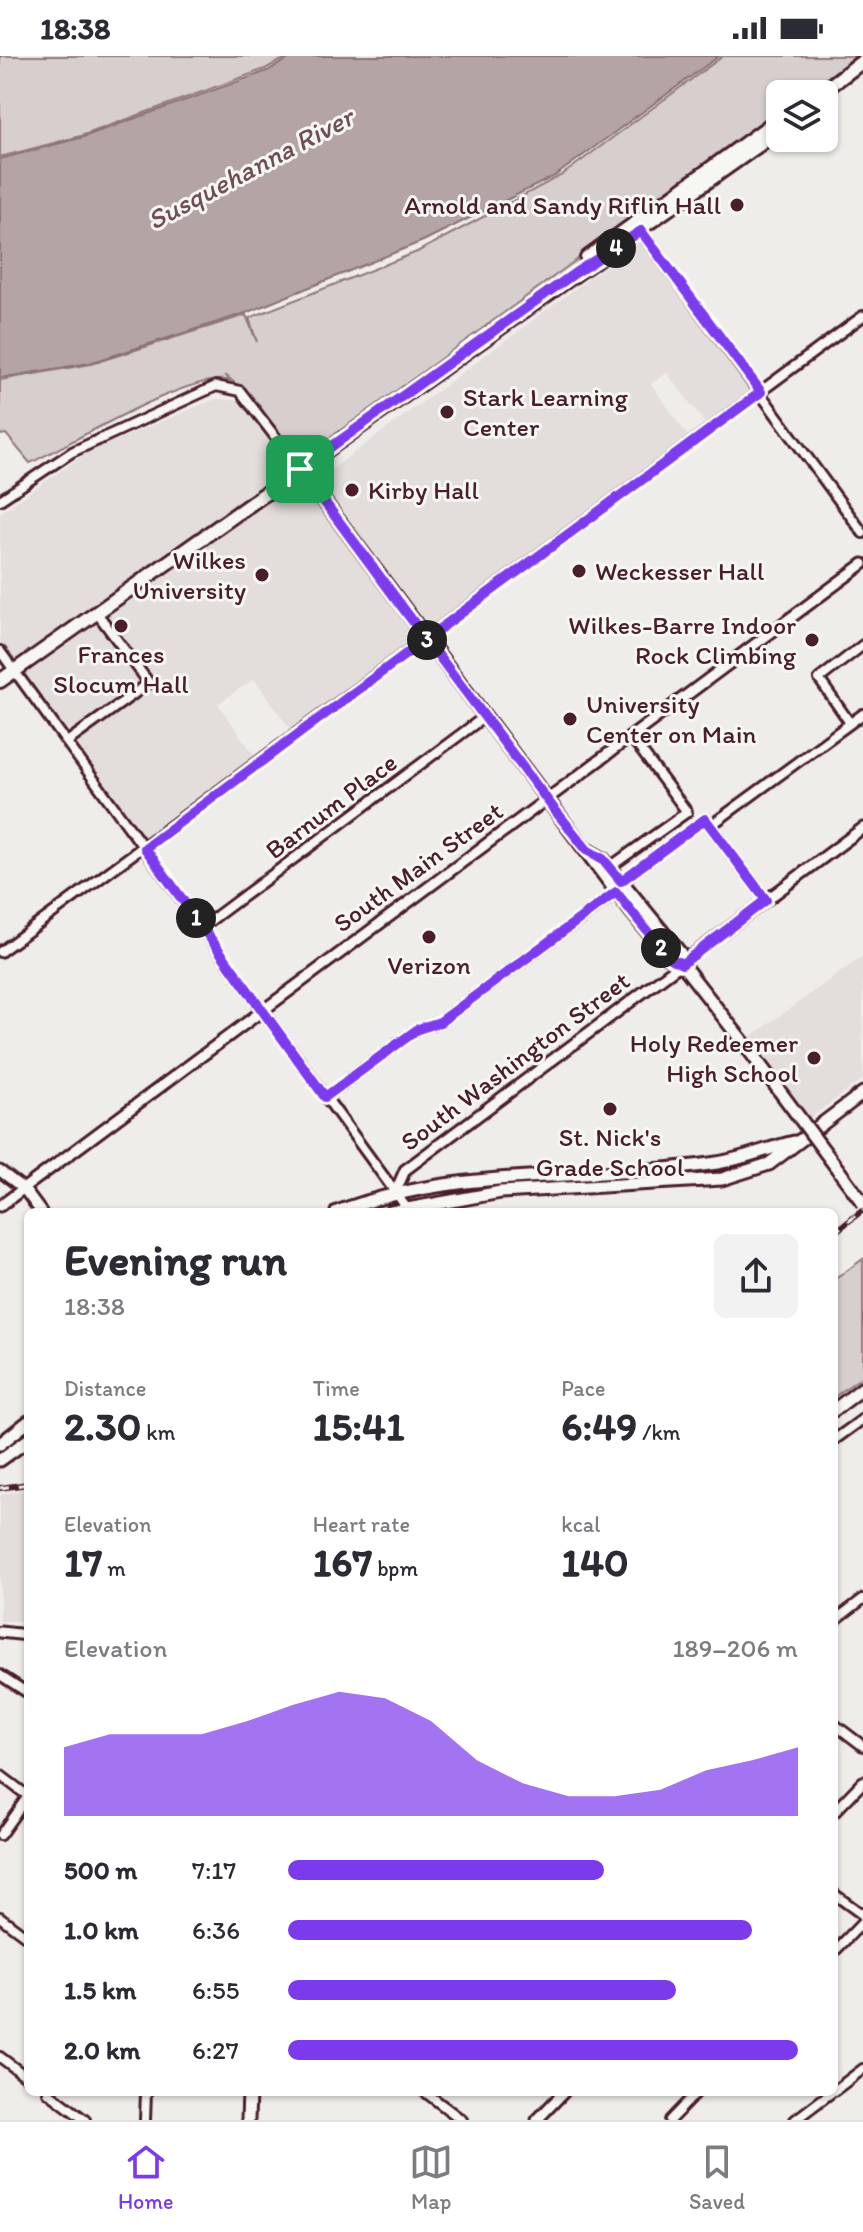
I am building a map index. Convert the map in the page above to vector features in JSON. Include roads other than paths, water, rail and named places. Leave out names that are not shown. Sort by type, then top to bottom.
[{"type":"main road","points":[[838,80],[863,61]]},
{"type":"main road","points":[[0,681],[575,273],[766,129]]},
{"type":"main road","points":[[638,227],[766,140]]},
{"type":"main road","points":[[300,469],[546,799],[587,850],[680,953],[682,964],[863,1203]]},
{"type":"main road","points":[[587,850],[610,867],[619,886]]},
{"type":"main road","points":[[403,1208],[501,1192],[722,1179],[769,1164],[863,1093]]},
{"type":"main road","points":[[349,1208],[395,1193],[484,1178],[719,1163],[798,1141]]},
{"type":"main road","points":[[838,1407],[863,1388]]},
{"type":"main road","points":[[0,1444],[24,1425]]},
{"type":"main road","points":[[0,1460],[24,1443]]},
{"type":"main road","points":[[248,2120],[249,2096]]},
{"type":"street","points":[[638,227],[863,533]]},
{"type":"street","points":[[0,952],[863,316]]},
{"type":"street","points":[[0,500],[72,452],[207,388],[228,386],[240,391],[300,469]]},
{"type":"street","name":"South Main Street","points":[[0,1206],[863,564]]},
{"type":"street","points":[[67,742],[149,683],[97,613]]},
{"type":"street","points":[[850,723],[819,679],[863,645]]},
{"type":"street","points":[[0,651],[406,1207]]},
{"type":"street","points":[[710,826],[863,714]]},
{"type":"street","name":"Barnum Place","points":[[202,927],[484,717]]},
{"type":"street","points":[[610,867],[687,812],[631,737]]},
{"type":"street","points":[[325,1097],[418,1029],[440,1022],[705,819],[766,900]]},
{"type":"street","name":"South Washington Street","points":[[395,1193],[405,1170],[863,828]]},
{"type":"street","points":[[0,1171],[24,1189],[38,1208]]},
{"type":"street","points":[[838,1437],[863,1419]]},
{"type":"street","points":[[838,1618],[863,1599]]},
{"type":"street","points":[[0,1632],[24,1635]]},
{"type":"street","points":[[0,1675],[24,1690]]},
{"type":"street","points":[[838,1727],[863,1746]]},
{"type":"street","points":[[0,1775],[24,1793]]},
{"type":"street","points":[[838,1808],[863,1782]]},
{"type":"street","points":[[0,1835],[24,1802]]},
{"type":"street","points":[[838,1897],[863,1915]]},
{"type":"street","points":[[0,1917],[24,1935]]},
{"type":"street","points":[[838,1948],[863,1922]]},
{"type":"street","points":[[0,2057],[24,2075]]},
{"type":"street","points":[[838,2087],[863,2069]]},
{"type":"street","points":[[53,2096],[85,2120]]},
{"type":"street","points":[[145,2120],[146,2096]]},
{"type":"street","points":[[431,2096],[462,2120]]},
{"type":"street","points":[[537,2120],[560,2096]]},
{"type":"street","points":[[670,2120],[693,2096]]},
{"type":"street","points":[[795,2120],[826,2096]]},
{"type":"water","name":"Susquehanna River","points":[[294,56],[719,56],[555,176],[423,241],[246,313],[90,363],[0,378],[0,159],[83,137],[267,71]]},
{"type":"railway","points":[[838,1230],[863,1210]]},
{"type":"railway","points":[[0,1488],[24,1485]]},
{"type":"place","name":"Arnold and Sandy Riflin Hall","points":[[737,205]]},
{"type":"place","name":"Stark Learning Center","points":[[447,412]]},
{"type":"place","name":"Kirby Hall","points":[[352,490]]},
{"type":"place","name":"Weckesser Hall","points":[[579,571]]},
{"type":"place","name":"Wilkes University","points":[[262,575]]},
{"type":"place","name":"Frances Slocum Hall","points":[[121,626]]},
{"type":"place","name":"Wilkes-Barre Indoor Rock Climbing","points":[[812,640]]},
{"type":"place","name":"University Center on Main","points":[[570,719]]},
{"type":"place","name":"Verizon","points":[[429,937]]},
{"type":"place","name":"Holy Redeemer High School","points":[[814,1058]]},
{"type":"place","name":"St. Nick's Grade School","points":[[610,1109]]}]
